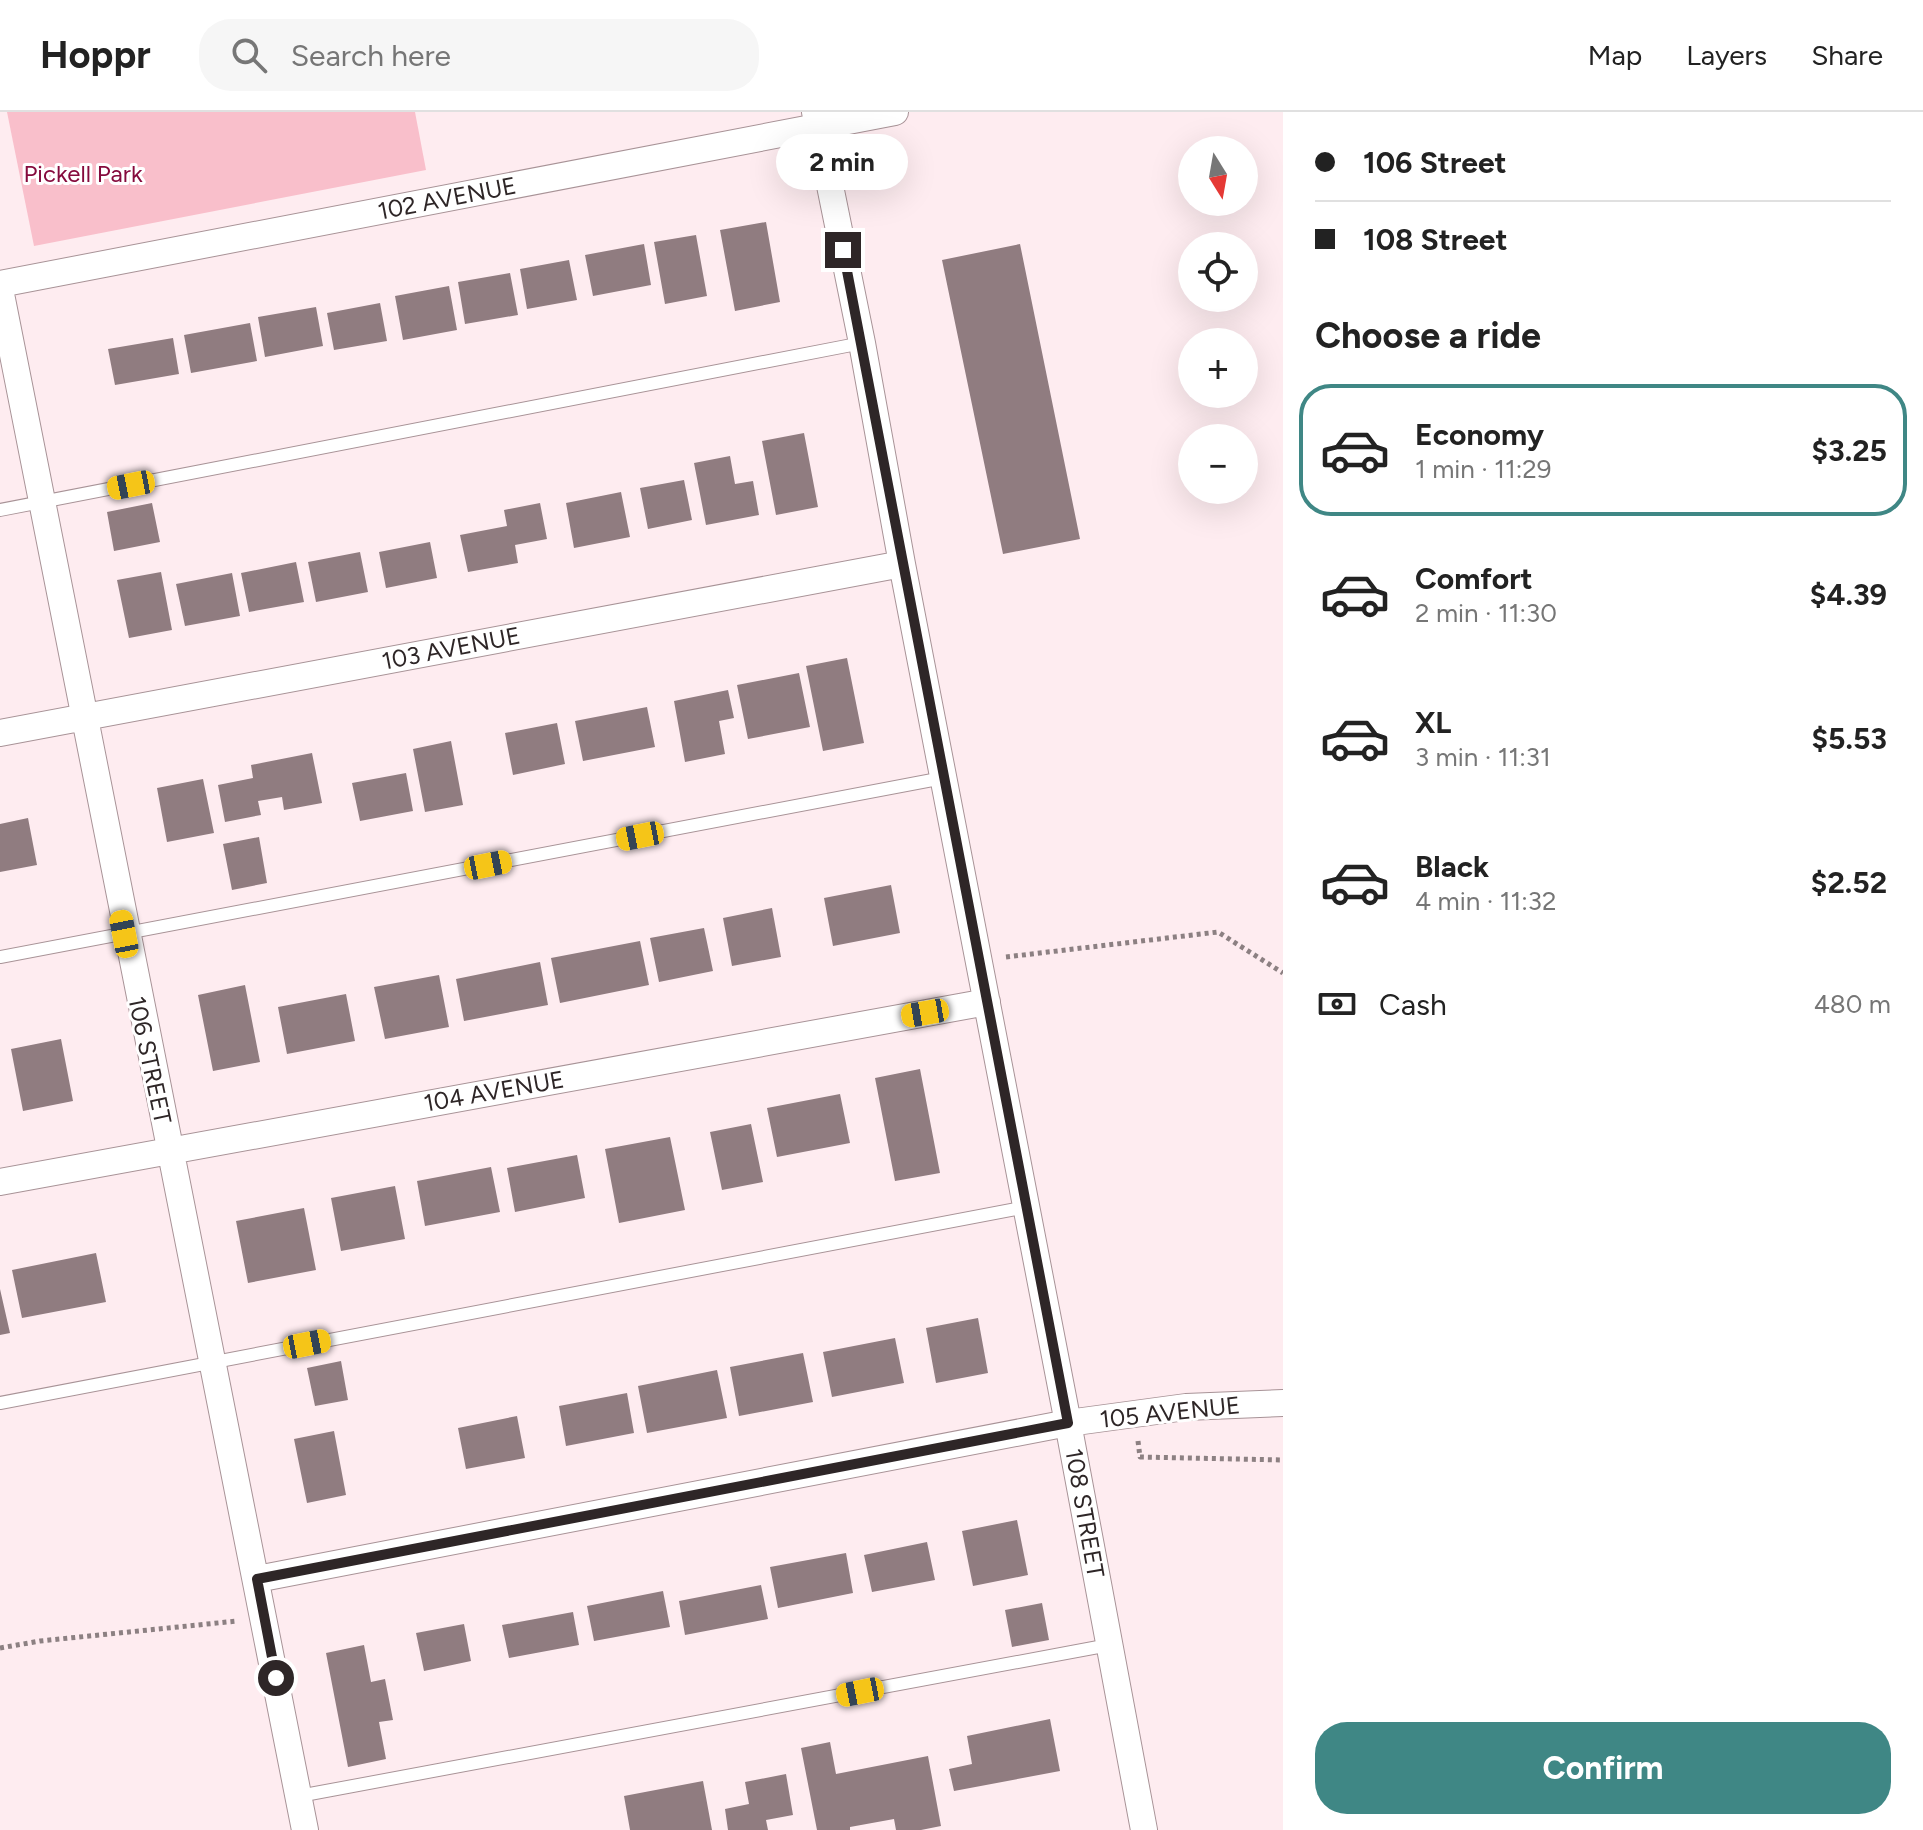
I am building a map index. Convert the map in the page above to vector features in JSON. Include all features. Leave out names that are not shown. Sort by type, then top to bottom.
[{"type":"street","name":"102 AVENUE","points":[[0,287],[816,119],[895,112]]},
{"type":"street","name":"108 STREET","points":[[816,119],[862,343],[1144,1830]]},
{"type":"street","name":"106 STREET","points":[[0,287],[124,934],[214,1362],[305,1830]]},
{"type":"street","name":"103 AVENUE","points":[[0,733],[902,564]]},
{"type":"street","name":"104 AVENUE","points":[[0,1182],[987,1002]]},
{"type":"street","name":"105 AVENUE","points":[[257,1579],[1068,1423],[1201,1406],[1283,1403]]},
{"type":"lane","points":[[0,510],[862,343]]},
{"type":"lane","points":[[0,957],[943,778]]},
{"type":"lane","points":[[0,1403],[1026,1207]]},
{"type":"lane","points":[[299,1796],[1109,1645]]},
{"type":"path","points":[[979,960],[1218,932],[1283,973]]},
{"type":"path","points":[[1134,1414],[1140,1457],[1283,1460]]},
{"type":"path","points":[[0,1648],[40,1641],[264,1619]]},
{"type":"green space","name":"Pickell Park","points":[[7,112],[415,112],[426,170],[34,246]]},
{"type":"building","points":[[766,222],[780,302],[735,311],[720,230]]},
{"type":"building","points":[[696,235],[707,296],[665,304],[654,242]]},
{"type":"building","points":[[644,244],[651,285],[593,296],[585,255]]},
{"type":"building","points":[[1020,244],[1080,539],[1003,554],[942,260]]},
{"type":"building","points":[[569,260],[577,300],[527,309],[520,269]]},
{"type":"building","points":[[510,273],[518,315],[465,324],[458,282]]},
{"type":"building","points":[[449,286],[457,330],[403,340],[395,296]]},
{"type":"building","points":[[380,303],[387,341],[334,350],[327,313]]},
{"type":"building","points":[[316,307],[323,346],[265,357],[258,317]]},
{"type":"building","points":[[250,323],[257,361],[191,373],[184,335]]},
{"type":"building","points":[[173,338],[179,374],[115,385],[108,349]]},
{"type":"building","points":[[804,433],[818,507],[776,515],[762,441]]},
{"type":"building","points":[[730,456],[735,484],[753,481],[759,515],[706,525],[694,463]]},
{"type":"building","points":[[684,480],[692,520],[648,529],[640,488]]},
{"type":"building","points":[[621,492],[630,537],[574,548],[566,503]]},
{"type":"building","points":[[152,503],[160,542],[114,551],[107,512]]},
{"type":"building","points":[[540,503],[547,539],[515,545],[518,563],[468,572],[460,535],[507,526],[504,510]]},
{"type":"building","points":[[430,542],[437,578],[386,588],[379,552]]},
{"type":"building","points":[[360,552],[368,592],[316,602],[308,562]]},
{"type":"building","points":[[296,562],[304,602],[249,612],[241,573]]},
{"type":"building","points":[[161,572],[172,630],[129,638],[117,580]]},
{"type":"building","points":[[232,573],[240,616],[185,626],[176,584]]},
{"type":"building","points":[[847,658],[864,743],[823,751],[806,666]]},
{"type":"building","points":[[799,673],[810,727],[748,739],[737,685]]},
{"type":"building","points":[[728,690],[734,718],[719,721],[725,754],[685,762],[674,701]]},
{"type":"building","points":[[647,707],[655,747],[583,761],[575,721]]},
{"type":"building","points":[[557,723],[565,764],[513,775],[505,733]]},
{"type":"building","points":[[451,741],[463,805],[425,812],[413,749]]},
{"type":"building","points":[[312,753],[322,803],[284,810],[282,797],[258,801],[261,815],[225,822],[218,785],[253,778],[251,765]]},
{"type":"building","points":[[406,773],[413,811],[360,821],[352,783]]},
{"type":"building","points":[[203,779],[214,833],[167,842],[157,788]]},
{"type":"building","points":[[28,818],[37,865],[0,872],[0,824]]},
{"type":"building","points":[[259,837],[267,883],[232,890],[223,844]]},
{"type":"building","points":[[891,885],[900,933],[833,946],[824,898]]},
{"type":"building","points":[[772,908],[781,957],[732,966],[723,918]]},
{"type":"building","points":[[704,928],[713,971],[659,982],[650,938]]},
{"type":"building","points":[[640,941],[649,985],[560,1003],[551,958]]},
{"type":"building","points":[[540,962],[548,1005],[464,1021],[456,979]]},
{"type":"building","points":[[439,975],[449,1027],[385,1039],[374,987]]},
{"type":"building","points":[[245,985],[260,1062],[213,1071],[198,995]]},
{"type":"building","points":[[346,994],[355,1041],[287,1054],[278,1007]]},
{"type":"building","points":[[61,1039],[73,1101],[23,1111],[11,1049]]},
{"type":"building","points":[[920,1069],[940,1173],[895,1181],[875,1078]]},
{"type":"building","points":[[840,1094],[850,1143],[777,1157],[767,1108]]},
{"type":"building","points":[[751,1124],[763,1182],[722,1190],[710,1132]]},
{"type":"building","points":[[670,1137],[685,1210],[619,1223],[605,1149]]},
{"type":"building","points":[[577,1155],[585,1198],[515,1212],[507,1168]]},
{"type":"building","points":[[491,1167],[500,1212],[425,1226],[417,1181]]},
{"type":"building","points":[[395,1186],[405,1239],[341,1251],[331,1198]]},
{"type":"building","points":[[304,1208],[316,1270],[248,1283],[236,1221]]},
{"type":"building","points":[[96,1253],[106,1302],[22,1318],[12,1270]]},
{"type":"building","points":[[0,1289],[10,1333],[0,1335]]},
{"type":"building","points":[[978,1318],[988,1373],[936,1383],[926,1328]]},
{"type":"building","points":[[895,1338],[904,1383],[832,1397],[823,1352]]},
{"type":"building","points":[[803,1353],[813,1402],[739,1416],[730,1367]]},
{"type":"building","points":[[341,1361],[348,1400],[315,1406],[307,1368]]},
{"type":"building","points":[[717,1370],[727,1418],[647,1433],[638,1386]]},
{"type":"building","points":[[627,1393],[634,1433],[566,1446],[559,1406]]},
{"type":"building","points":[[517,1416],[525,1458],[466,1469],[458,1428]]},
{"type":"building","points":[[334,1431],[346,1495],[307,1503],[294,1439]]},
{"type":"building","points":[[1017,1520],[1028,1575],[973,1586],[962,1531]]},
{"type":"building","points":[[927,1542],[935,1580],[872,1592],[864,1555]]},
{"type":"building","points":[[846,1553],[853,1593],[778,1608],[770,1567]]},
{"type":"building","points":[[761,1585],[768,1619],[685,1635],[679,1601]]},
{"type":"building","points":[[663,1591],[670,1627],[594,1641],[587,1606]]},
{"type":"building","points":[[1042,1603],[1049,1640],[1012,1647],[1005,1610]]},
{"type":"building","points":[[573,1612],[579,1645],[509,1658],[502,1625]]},
{"type":"building","points":[[464,1624],[471,1661],[424,1671],[416,1633]]},
{"type":"building","points":[[364,1645],[371,1682],[385,1679],[393,1720],[379,1722],[386,1759],[348,1767],[326,1653]]},
{"type":"building","points":[[1050,1719],[1060,1771],[954,1791],[949,1769],[972,1764],[967,1736]]},
{"type":"building","points":[[830,1742],[836,1774],[928,1756],[941,1826],[896,1830],[894,1819],[850,1827],[850,1830],[817,1830],[801,1748]]},
{"type":"building","points":[[786,1774],[793,1815],[766,1820],[768,1830],[728,1830],[725,1809],[749,1804],[745,1782]]},
{"type":"building","points":[[703,1781],[712,1830],[630,1830],[624,1796]]},
{"type":"route","points":[[276,1678],[257,1579],[1068,1423],[843,250]]}]
